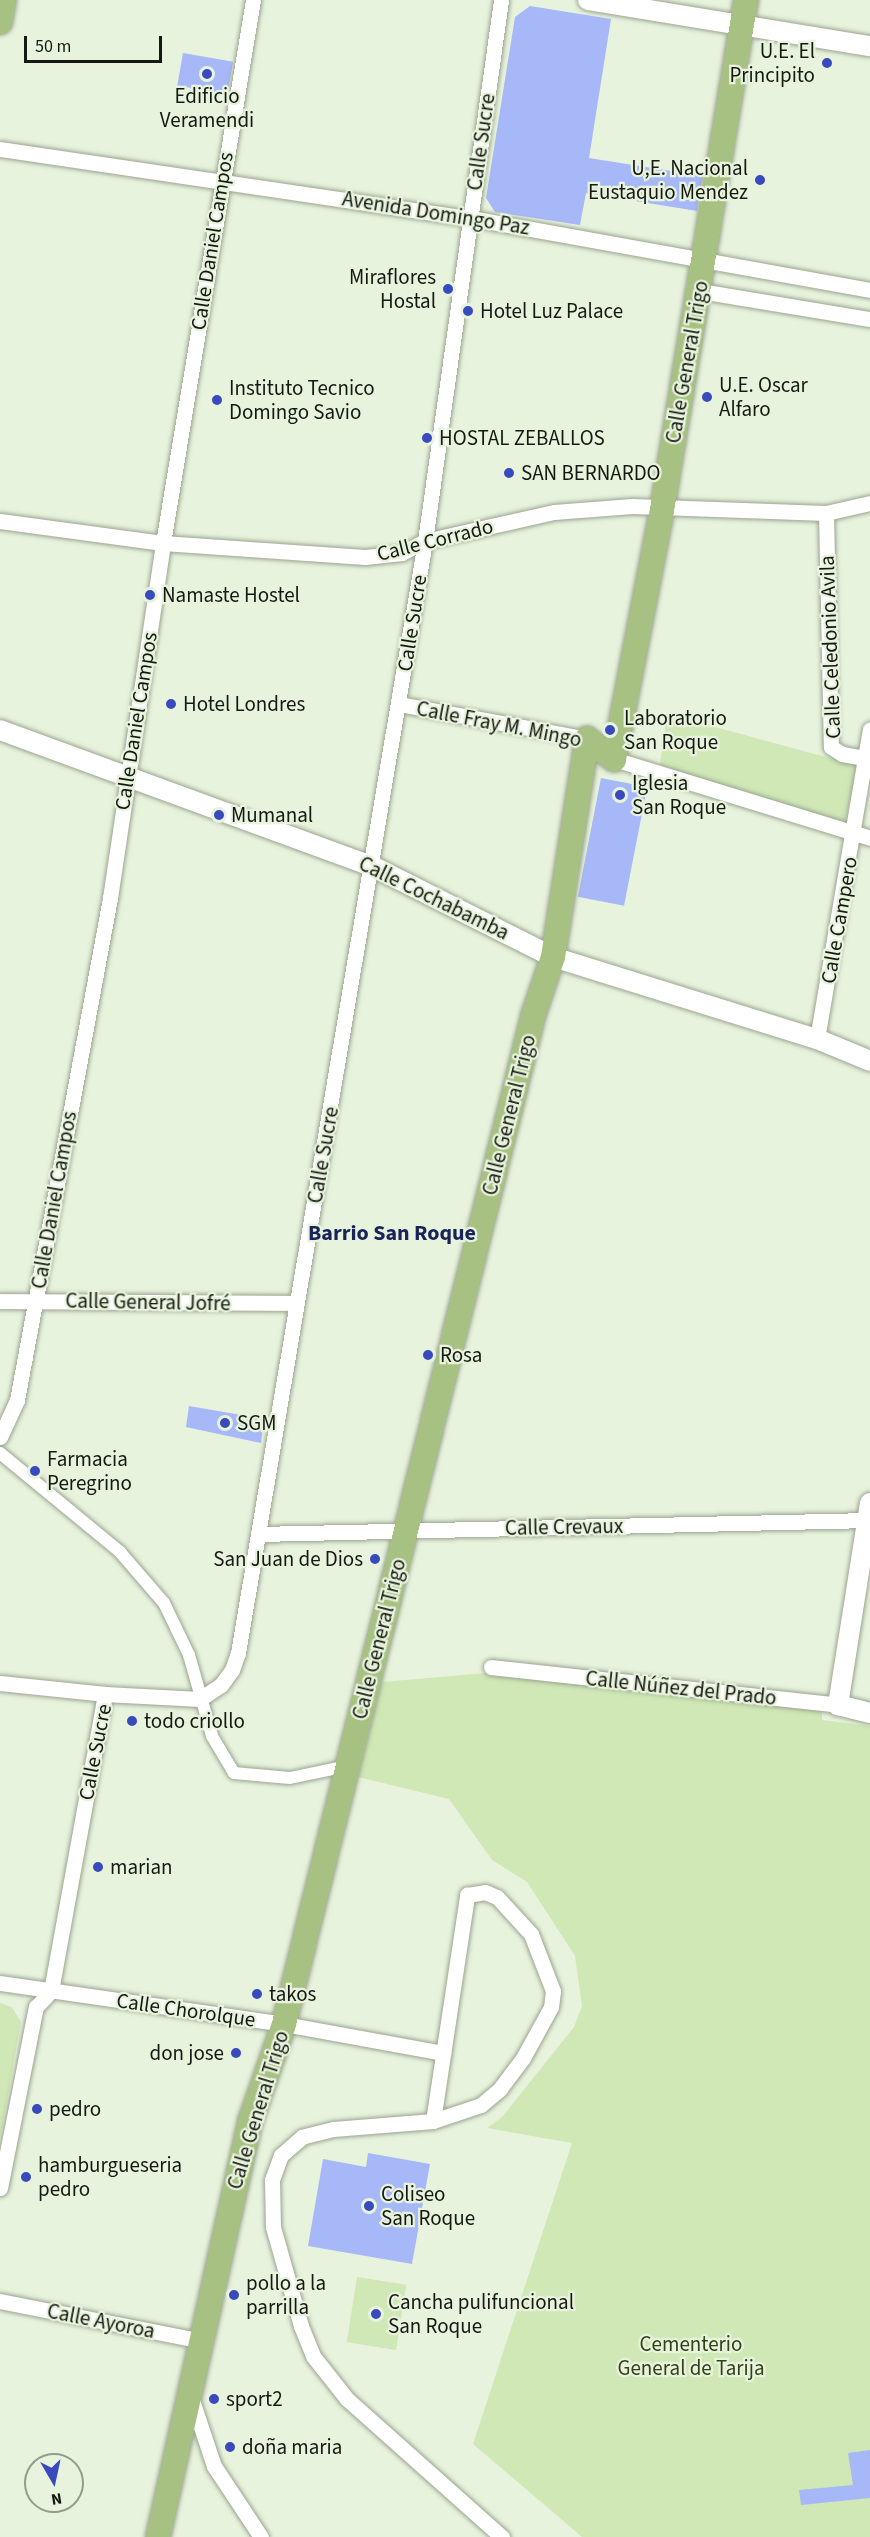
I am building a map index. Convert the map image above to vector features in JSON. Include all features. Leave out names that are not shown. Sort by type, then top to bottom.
[{"type":"main road","points":[[0,22],[4,0]]},
{"type":"main road","name":"Calle General Trigo","points":[[614,759],[662,510],[700,291],[746,0]]},
{"type":"main road","name":"Calle General Trigo","points":[[158,2537],[191,2397],[251,2119],[284,2024],[533,1016],[553,957],[587,739]]},
{"type":"main road","name":"Calle Fray M. Mingo","points":[[587,739],[614,759]]},
{"type":"street","name":"Calle Daniel Campos","points":[[2,1433],[17,1401],[110,898],[163,543],[253,0]]},
{"type":"street","name":"Calle Sucre","points":[[0,2188],[36,2007],[51,1991],[105,1695],[200,1699],[221,1685],[232,1670],[258,1534],[399,704],[425,541],[501,0]]},
{"type":"street","points":[[588,0],[741,27],[870,46]]},
{"type":"street","name":"Avenida Domingo Paz","points":[[0,148],[470,218],[870,290]]},
{"type":"street","points":[[700,291],[870,319]]},
{"type":"street","name":"Calle Corrado","points":[[0,521],[163,543],[364,557],[402,553],[425,541],[554,512],[632,506],[662,510],[826,513],[870,503]]},
{"type":"street","name":"Calle Celedonio Avila","points":[[826,513],[831,747],[842,754],[865,758]]},
{"type":"street","name":"Calle Fray M. Mingo","points":[[399,704],[587,739]]},
{"type":"street","name":"Calle Cochabamba","points":[[0,730],[128,773],[372,866],[553,957],[818,1039],[870,1061]]},
{"type":"street","name":"Calle Campero","points":[[818,1039],[862,836],[865,758],[870,730]]},
{"type":"street","name":"Calle Fray M. Mingo","points":[[614,759],[862,836]]},
{"type":"street","name":"Calle General Jofré","points":[[0,1301],[296,1303]]},
{"type":"street","points":[[0,1453],[120,1552],[164,1604],[189,1655],[212,1736],[234,1773],[290,1778],[347,1766]]},
{"type":"street","points":[[838,1705],[868,1514]]},
{"type":"street","name":"Calle Crevaux","points":[[258,1534],[868,1514]]},
{"type":"street","name":"Calle Núñez del Prado","points":[[491,1667],[838,1705],[870,1713]]},
{"type":"street","points":[[0,1683],[105,1695]]},
{"type":"street","points":[[433,2121],[467,1895],[485,1892],[498,1897],[519,1917],[547,1970],[554,1991],[551,2007],[524,2058],[500,2089],[481,2105],[433,2121],[333,2129],[302,2137],[281,2156],[272,2181],[273,2227],[301,2326],[313,2356],[328,2378],[502,2537]]},
{"type":"street","name":"Calle Chorolque","points":[[0,1983],[284,2024],[443,2053]]},
{"type":"street","name":"Calle Ayoroa","points":[[0,2301],[202,2341]]},
{"type":"street","points":[[191,2397],[214,2466],[261,2537]]},
{"type":"green space","points":[[667,714],[859,766],[844,825],[660,765]]},
{"type":"green space","name":"Cementerio General de Tarija","points":[[486,1673],[822,1710],[822,1720],[870,1726],[870,2537],[582,2537],[473,2444],[572,2143],[487,2128],[502,2117],[574,2027],[582,2006],[575,1956],[527,1882],[492,1860],[449,1799],[358,1777],[382,1682]]},
{"type":"green space","points":[[0,2003],[12,2007],[21,2022],[0,2139]]},
{"type":"green space","name":"Cancha pulifuncional San Roque","points":[[357,2277],[406,2285],[396,2350],[347,2342]]},
{"type":"building","points":[[530,6],[611,19],[589,158],[703,176],[697,211],[586,193],[580,225],[495,212],[486,198],[515,17]]},
{"type":"building","name":"Edificio Veramendi","points":[[183,53],[233,62],[227,94],[177,85]]},
{"type":"building","points":[[601,778],[647,787],[624,906],[578,897]]},
{"type":"building","name":"SGM","points":[[189,1406],[264,1419],[261,1443],[186,1427]]},
{"type":"building","name":"Coliseo San Roque","points":[[368,2153],[430,2164],[412,2264],[308,2246],[323,2159],[366,2167]]},
{"type":"building","points":[[870,2450],[870,2498],[801,2505],[799,2490],[853,2485],[848,2453]]},
{"type":"place","name":"U.E. El Principito","points":[[827,63]]},
{"type":"place","name":"Edificio Veramendi","points":[[207,74]]},
{"type":"place","name":"U,E. Nacional Eustaquio Mendez","points":[[760,180]]},
{"type":"place","name":"Miraflores Hostal","points":[[448,289]]},
{"type":"place","name":"Hotel Luz Palace","points":[[468,311]]},
{"type":"place","name":"U.E. Oscar Alfaro","points":[[707,397]]},
{"type":"place","name":"Instituto Tecnico Domingo Savio","points":[[217,400]]},
{"type":"place","name":"HOSTAL ZEBALLOS","points":[[427,438]]},
{"type":"place","name":"SAN BERNARDO","points":[[509,473]]},
{"type":"place","name":"Namaste Hostel","points":[[150,595]]},
{"type":"place","name":"Hotel Londres","points":[[171,704]]},
{"type":"place","name":"Laboratorio San Roque","points":[[610,730]]},
{"type":"place","name":"Iglesia San Roque","points":[[620,795]]},
{"type":"place","name":"Mumanal","points":[[219,815]]},
{"type":"place","name":"Rosa","points":[[428,1355]]},
{"type":"place","name":"SGM","points":[[225,1423]]},
{"type":"place","name":"Farmacia Peregrino","points":[[35,1471]]},
{"type":"place","name":"San Juan de Dios","points":[[375,1559]]},
{"type":"place","name":"todo criollo","points":[[132,1721]]},
{"type":"place","name":"marian","points":[[98,1867]]},
{"type":"place","name":"takos","points":[[257,1994]]},
{"type":"place","name":"don jose","points":[[236,2053]]},
{"type":"place","name":"pedro","points":[[37,2109]]},
{"type":"place","name":"hamburgueseria pedro","points":[[26,2177]]},
{"type":"place","name":"Coliseo San Roque","points":[[369,2206]]},
{"type":"place","name":"pollo a la parrilla","points":[[234,2295]]},
{"type":"place","name":"Cancha pulifuncional San Roque","points":[[376,2314]]},
{"type":"place","name":"sport2","points":[[214,2399]]},
{"type":"place","name":"doña maria","points":[[230,2447]]},
{"type":"district","name":"Barrio San Roque","points":[[392,1234]]}]
